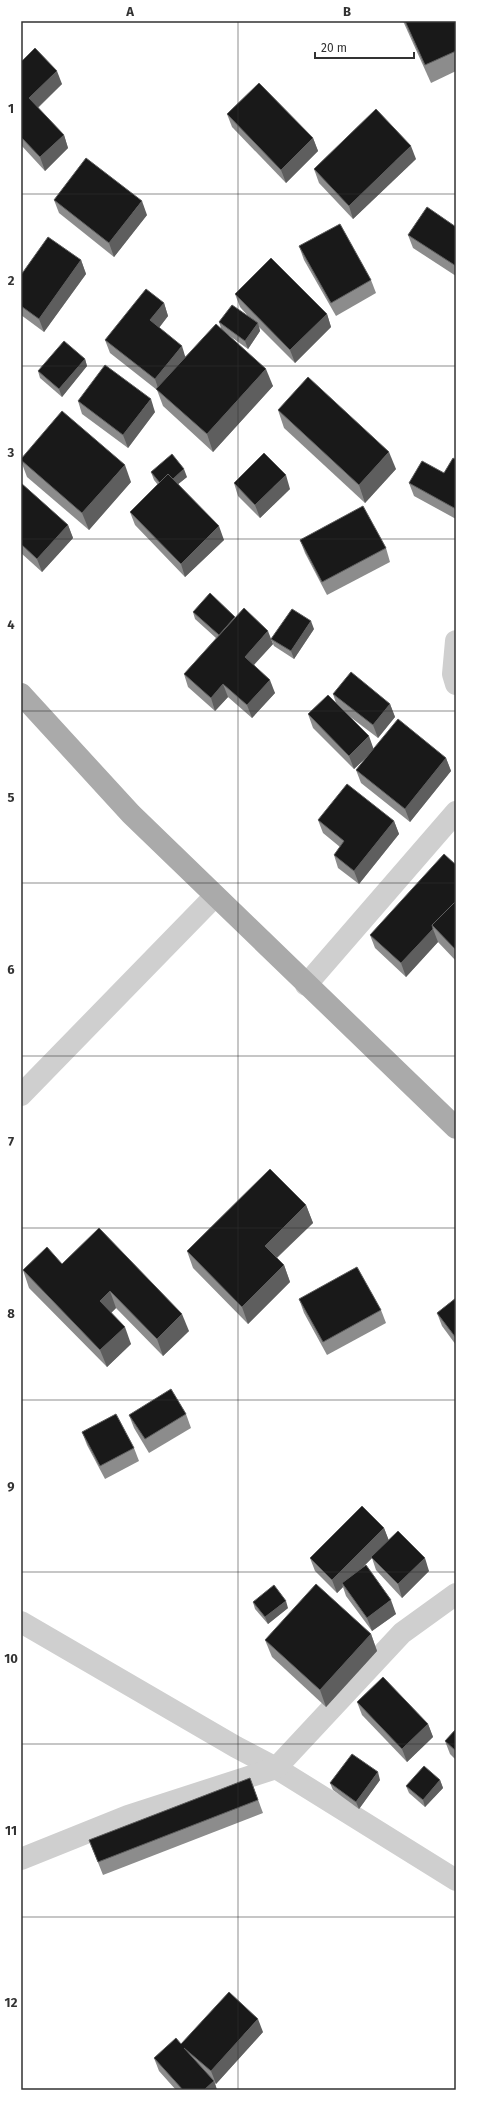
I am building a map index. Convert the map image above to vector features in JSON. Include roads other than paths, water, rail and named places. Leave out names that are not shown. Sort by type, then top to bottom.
[{"type":"main road","points":[[21,694],[131,814],[306,985],[456,1128]]},
{"type":"street","points":[[456,641],[453,674],[456,684]]},
{"type":"street","points":[[306,985],[456,812]]},
{"type":"street","points":[[21,1095],[215,896]]},
{"type":"street","points":[[21,1859],[128,1816],[276,1768],[402,1633],[456,1594]]},
{"type":"street","points":[[21,1622],[236,1747],[276,1768],[456,1880]]}]
